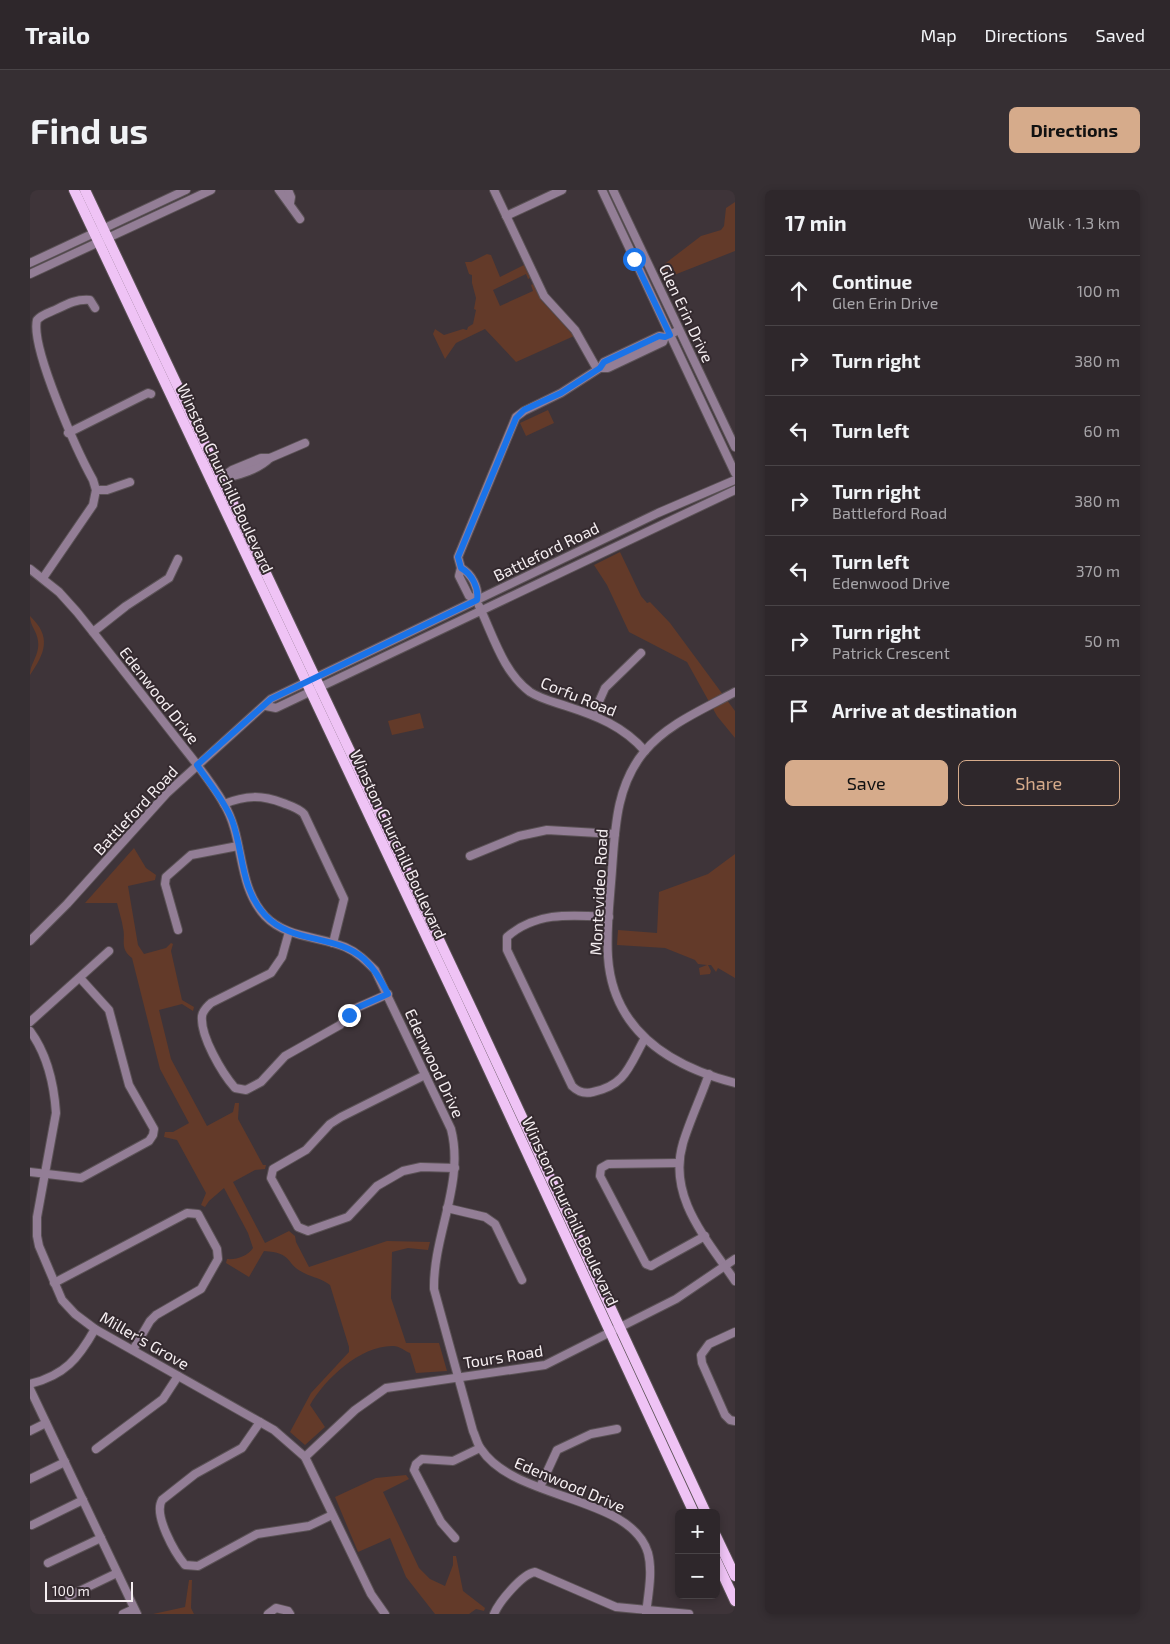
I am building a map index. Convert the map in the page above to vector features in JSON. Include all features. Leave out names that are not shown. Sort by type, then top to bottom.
[{"type":"main road","name":"Winston Churchill Boulevard","points":[[74,190],[101,236],[222,478],[615,1330],[692,1509]]},
{"type":"main road","name":"Winston Churchill Boulevard","points":[[85,190],[101,236],[212,483],[307,686],[615,1330],[704,1509]]},
{"type":"main road","points":[[720,1544],[735,1576]]},
{"type":"main road","points":[[720,1568],[735,1600]]},
{"type":"street","points":[[30,274],[186,190]]},
{"type":"street","points":[[30,263],[101,236],[211,190]]},
{"type":"street","points":[[280,190],[284,200],[290,204],[300,220]]},
{"type":"street","points":[[288,190],[291,198],[290,204]]},
{"type":"street","points":[[494,190],[544,296],[575,330],[599,369]]},
{"type":"street","points":[[506,216],[562,190]]},
{"type":"street","name":"Glen Erin Drive","points":[[602,190],[667,336],[735,473]]},
{"type":"street","name":"Glen Erin Drive","points":[[613,190],[735,448]]},
{"type":"street","points":[[43,578],[89,512],[96,490],[93,480],[49,399],[36,355],[34,329],[36,321],[43,315],[78,299],[90,300],[95,308]]},
{"type":"street","name":"Corfu Road","points":[[645,751],[636,741],[616,726],[593,715],[541,698],[525,688],[506,664],[477,600],[469,596],[459,576],[461,568],[458,557],[516,418],[524,410],[561,393],[599,369],[604,362],[659,336],[667,336],[679,330]]},
{"type":"street","points":[[68,433],[148,393],[151,394]]},
{"type":"street","points":[[212,483],[232,470],[261,458],[270,458],[305,443]]},
{"type":"street","name":"Battleford Road","points":[[30,940],[67,904],[152,808],[244,722],[266,706],[271,699],[307,686],[477,600],[650,516],[735,480]]},
{"type":"street","points":[[96,490],[107,490],[130,482]]},
{"type":"street","name":"Battleford Road","points":[[317,681],[481,609],[735,490]]},
{"type":"street","points":[[93,632],[126,606],[169,578],[176,567],[178,559]]},
{"type":"street","name":"Edenwood Drive","points":[[30,569],[43,578],[71,605],[197,765],[224,804],[232,819],[245,878],[253,900],[266,917],[289,932],[346,948],[364,958],[375,970],[451,1129],[456,1153],[455,1168],[434,1270],[434,1289],[480,1448],[504,1471],[617,1518],[637,1532],[648,1554],[650,1570],[646,1612]]},
{"type":"street","points":[[593,715],[606,688],[642,653]]},
{"type":"street","name":"Montevideo Road","points":[[735,692],[676,724],[645,751],[623,789],[616,817],[608,957],[614,991],[633,1026],[645,1038],[672,1059],[735,1083]]},
{"type":"street","points":[[224,804],[246,797],[265,796],[295,807],[304,814],[344,899],[333,943]]},
{"type":"street","points":[[470,856],[519,836],[547,830],[615,834]]},
{"type":"street","points":[[178,930],[165,884],[166,877],[190,855],[238,846]]},
{"type":"street","points":[[609,917],[551,916],[513,932],[507,937],[507,950],[576,1091],[588,1093],[607,1089],[619,1083],[645,1038]]},
{"type":"street","points":[[289,932],[282,957],[271,973],[211,1003],[204,1010],[202,1017],[211,1048],[234,1088],[246,1090],[260,1082],[285,1056],[340,1025],[354,1009],[388,994]]},
{"type":"street","points":[[30,1022],[109,951]]},
{"type":"street","points":[[30,1172],[81,1178],[149,1141],[153,1135],[154,1129],[127,1077],[109,1010],[80,978]]},
{"type":"street","name":"Miller's Grove","points":[[30,1031],[43,1050],[56,1102],[56,1113],[36,1227],[39,1246],[62,1300],[75,1314],[95,1328],[260,1422],[284,1437],[305,1457],[370,1594],[385,1614]]},
{"type":"street","points":[[709,1074],[683,1143],[679,1180],[685,1203],[735,1281]]},
{"type":"street","points":[[425,1075],[330,1124],[314,1144],[274,1169],[271,1178],[298,1227],[308,1231],[348,1217],[377,1186],[403,1171],[421,1167],[455,1168]]},
{"type":"street","points":[[680,1163],[608,1164],[601,1168],[600,1176],[646,1264],[651,1266],[705,1236]]},
{"type":"street","points":[[447,1208],[485,1217],[496,1224],[522,1280]]},
{"type":"street","points":[[54,1283],[79,1272],[187,1213],[198,1214],[219,1254],[216,1265],[201,1289],[156,1315],[150,1321],[133,1350]]},
{"type":"street","name":"Tours Road","points":[[305,1457],[354,1410],[386,1388],[458,1376],[545,1365],[697,1287],[735,1259]]},
{"type":"street","points":[[30,1384],[41,1381],[74,1362],[82,1353],[95,1328]]},
{"type":"street","points":[[735,1332],[709,1344],[701,1355],[702,1363],[725,1415],[730,1420],[735,1421]]},
{"type":"street","points":[[96,1449],[163,1399],[178,1376]]},
{"type":"street","points":[[30,1389],[136,1611],[123,1614]]},
{"type":"street","points":[[260,1422],[242,1448],[195,1474],[159,1505],[159,1516],[185,1565],[198,1566],[257,1534],[300,1528],[332,1515]]},
{"type":"street","points":[[30,1431],[46,1423]]},
{"type":"street","points":[[540,1487],[557,1450],[591,1434],[617,1429]]},
{"type":"street","points":[[455,1538],[441,1522],[414,1470],[416,1464],[422,1459],[453,1461],[480,1448]]},
{"type":"street","points":[[30,1478],[65,1462]]},
{"type":"street","points":[[32,1525],[83,1500]]},
{"type":"street","points":[[48,1563],[101,1538]]},
{"type":"street","points":[[494,1614],[499,1604],[528,1574],[535,1572],[616,1607],[646,1612],[688,1614]]},
{"type":"street","points":[[69,1596],[117,1573]]},
{"type":"street","points":[[268,1614],[276,1608],[288,1611],[290,1614]]},
{"type":"shaded area","points":[[735,202],[735,251],[664,279],[658,269],[701,236],[721,230],[724,226],[726,208]]},
{"type":"shaded area","points":[[487,254],[491,255],[500,277],[524,265],[530,278],[528,279],[526,274],[493,290],[500,306],[533,291],[531,285],[533,284],[541,300],[574,336],[516,362],[485,329],[456,343],[445,359],[433,334],[435,329],[444,335],[463,329],[467,330],[473,324],[476,298],[472,275],[469,274],[465,262],[471,262]]},
{"type":"shaded area","points":[[548,410],[554,423],[526,436],[520,423]]},
{"type":"shaded area","points":[[620,552],[641,596],[647,603],[650,602],[670,623],[735,711],[735,738],[717,716],[687,662],[629,632],[607,585],[594,565]]},
{"type":"shaded area","points":[[30,616],[41,631],[44,645],[30,675],[38,646]]},
{"type":"shaded area","points":[[420,713],[424,728],[392,735],[388,721]]},
{"type":"shaded area","points":[[134,848],[146,868],[156,875],[155,880],[128,886],[138,945],[144,954],[166,948],[171,943],[173,944],[171,951],[182,1000],[194,1007],[193,1011],[182,1004],[159,1010],[171,1059],[207,1126],[233,1112],[235,1103],[239,1103],[238,1119],[263,1165],[266,1165],[265,1169],[255,1170],[233,1182],[265,1243],[289,1231],[295,1236],[296,1242],[309,1267],[387,1241],[430,1242],[428,1250],[408,1248],[392,1252],[391,1298],[406,1343],[439,1343],[447,1371],[416,1373],[410,1353],[397,1346],[380,1347],[356,1358],[334,1375],[310,1405],[325,1427],[305,1445],[290,1432],[311,1393],[349,1352],[349,1347],[330,1285],[304,1273],[285,1256],[274,1252],[264,1251],[249,1277],[226,1263],[227,1259],[242,1257],[253,1248],[248,1233],[224,1188],[205,1207],[201,1205],[206,1193],[177,1140],[164,1137],[165,1132],[173,1132],[189,1123],[160,1069],[132,958],[124,947],[123,925],[117,903],[85,903]]},
{"type":"shaded area","points":[[735,854],[735,978],[718,968],[716,972],[711,965],[708,965],[711,971],[710,974],[700,975],[699,968],[707,965],[698,964],[695,960],[665,948],[617,945],[618,930],[657,933],[659,892],[708,874]]},
{"type":"shaded area","points":[[406,1475],[409,1479],[383,1492],[419,1568],[430,1579],[445,1586],[453,1565],[453,1556],[456,1556],[463,1591],[485,1608],[484,1611],[476,1609],[469,1614],[435,1614],[406,1577],[390,1538],[358,1552],[335,1497],[376,1478]]},
{"type":"shaded area","points":[[189,1580],[192,1580],[191,1608],[194,1614],[153,1614],[185,1607]]},
{"type":"route","points":[[349,1015],[354,1009],[388,994],[375,970],[364,958],[346,948],[289,932],[266,917],[253,900],[245,878],[232,819],[197,765],[249,717],[266,706],[271,699],[477,600],[478,591],[468,572],[461,568],[458,557],[516,418],[524,410],[561,393],[600,368],[604,362],[659,336],[665,337],[670,335],[634,259]]}]
